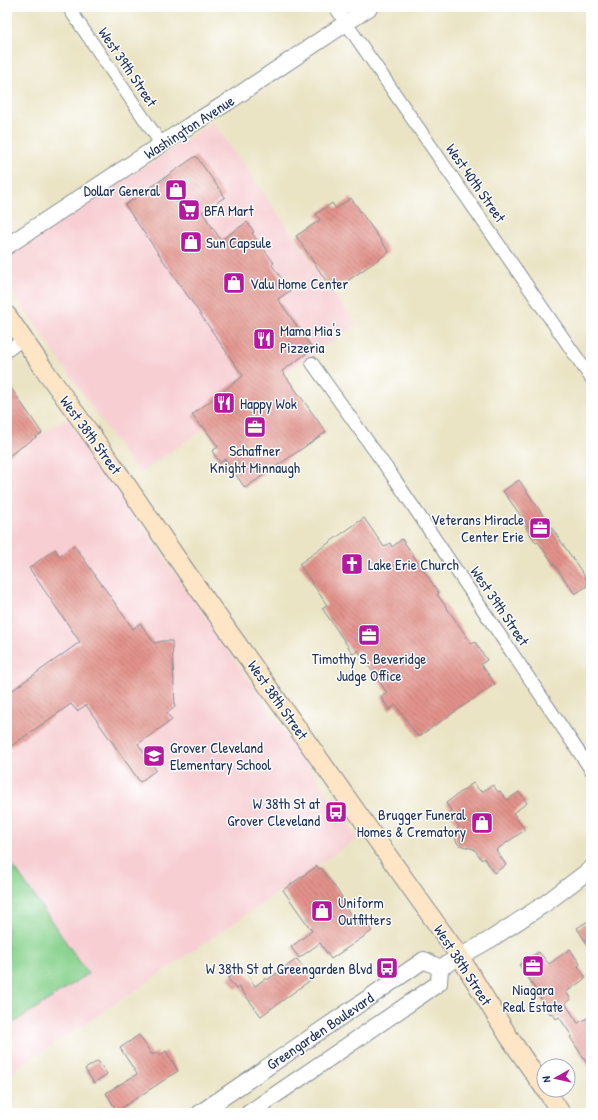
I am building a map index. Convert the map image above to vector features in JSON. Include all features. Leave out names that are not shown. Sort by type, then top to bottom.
[{"type":"main road","name":"West 38th Street","points":[[7,315],[460,957],[509,1037],[536,1076]]},
{"type":"main road","name":"West 38th Street","points":[[551,1098],[561,1113]]},
{"type":"street","name":"West 39th Street","points":[[68,7],[162,145]]},
{"type":"street","name":"West 40th Street","points":[[335,7],[591,378]]},
{"type":"street","name":"Washington Avenue","points":[[7,246],[228,102],[370,7]]},
{"type":"street","points":[[7,351],[23,339]]},
{"type":"street","name":"West 39th Street","points":[[312,363],[400,486],[591,770]]},
{"type":"street","points":[[440,968],[491,939],[546,903],[591,870]]},
{"type":"street","name":"Greengarden Boulevard","points":[[200,1113],[424,960],[440,968],[439,983],[249,1113]]},
{"type":"shaded area","points":[[213,122],[356,325],[138,474],[7,284],[7,256]]},
{"type":"shaded area","name":"Grover Cleveland Elementary School","points":[[67,417],[358,838],[131,993],[7,1075],[7,459]]},
{"type":"green space","points":[[7,857],[88,974],[7,1027]]},
{"type":"building","points":[[196,156],[225,197],[202,212],[221,240],[247,222],[254,232],[252,233],[274,263],[272,265],[290,291],[278,299],[313,349],[282,371],[326,432],[245,488],[225,459],[220,463],[212,451],[218,447],[203,426],[201,427],[192,415],[243,376],[125,205]]},
{"type":"building","points":[[351,198],[389,252],[333,291],[296,236],[320,220],[316,214],[332,203],[336,209]]},
{"type":"building","points":[[7,382],[42,433],[7,457]]},
{"type":"building","points":[[519,480],[590,584],[575,594],[538,542],[536,543],[526,528],[528,526],[503,491]]},
{"type":"building","points":[[364,518],[384,547],[390,543],[392,547],[402,539],[439,593],[437,594],[472,644],[475,642],[487,660],[481,664],[495,684],[418,737],[396,705],[389,710],[381,697],[387,693],[358,650],[353,654],[322,608],[327,605],[299,564]]},
{"type":"building","points":[[74,545],[133,629],[140,623],[154,643],[172,641],[175,707],[167,713],[172,720],[138,744],[156,770],[140,782],[86,705],[77,711],[71,704],[7,749],[7,694],[80,642],[29,568],[55,549],[59,556]]},
{"type":"building","points":[[473,783],[482,792],[493,785],[507,800],[519,792],[527,803],[513,813],[525,830],[496,850],[506,865],[494,873],[484,858],[482,860],[474,849],[459,845],[456,841],[455,833],[459,827],[450,814],[452,812],[446,803]]},
{"type":"building","points":[[317,866],[319,869],[321,868],[342,897],[340,899],[358,926],[365,921],[372,931],[331,959],[320,943],[299,958],[291,947],[312,931],[283,890]]},
{"type":"building","points":[[591,919],[591,950],[577,928]]},
{"type":"building","points":[[570,949],[580,964],[578,966],[586,978],[566,992],[571,999],[565,1003],[578,1023],[591,1016],[591,1070],[570,1037],[572,1036],[559,1017],[556,1019],[552,1013],[550,1014],[525,972],[519,965],[539,952],[549,964]]},
{"type":"building","points":[[297,959],[312,979],[261,1016],[239,987],[236,989],[228,978],[243,968],[255,986],[266,978],[267,980]]},
{"type":"building","points":[[139,1035],[152,1055],[157,1052],[159,1056],[166,1051],[178,1071],[117,1111],[106,1093],[137,1074],[120,1048]]},
{"type":"building","points":[[98,1061],[107,1074],[94,1083],[85,1069]]},
{"type":"place","name":"Dollar General","points":[[176,190]]},
{"type":"place","name":"BFA Mart","points":[[189,210]]},
{"type":"place","name":"Sun Capsule","points":[[191,242]]},
{"type":"place","name":"Valu Home Center","points":[[234,283]]},
{"type":"place","name":"Mama Mia's Pizzeria","points":[[264,339]]},
{"type":"place","name":"Happy Wok","points":[[224,403]]},
{"type":"place","name":"Schaffner Knight Minnaugh","points":[[255,427]]},
{"type":"place","name":"Veterans Miracle Center Erie","points":[[540,528]]},
{"type":"place","name":"Lake Erie Church","points":[[352,564]]},
{"type":"place","name":"Timothy S. Beveridge Judge Office","points":[[369,635]]},
{"type":"place","name":"Grover Cleveland Elementary School","points":[[154,756]]},
{"type":"place","name":"W 38th St at Grover Cleveland","points":[[336,812]]},
{"type":"place","name":"Brugger Funeral Homes & Crematory","points":[[482,823]]},
{"type":"place","name":"Uniform Outfitters","points":[[322,911]]},
{"type":"place","name":"Niagara Real Estate","points":[[533,966]]},
{"type":"place","name":"W 38th St at Greengarden Blvd","points":[[387,968]]}]
